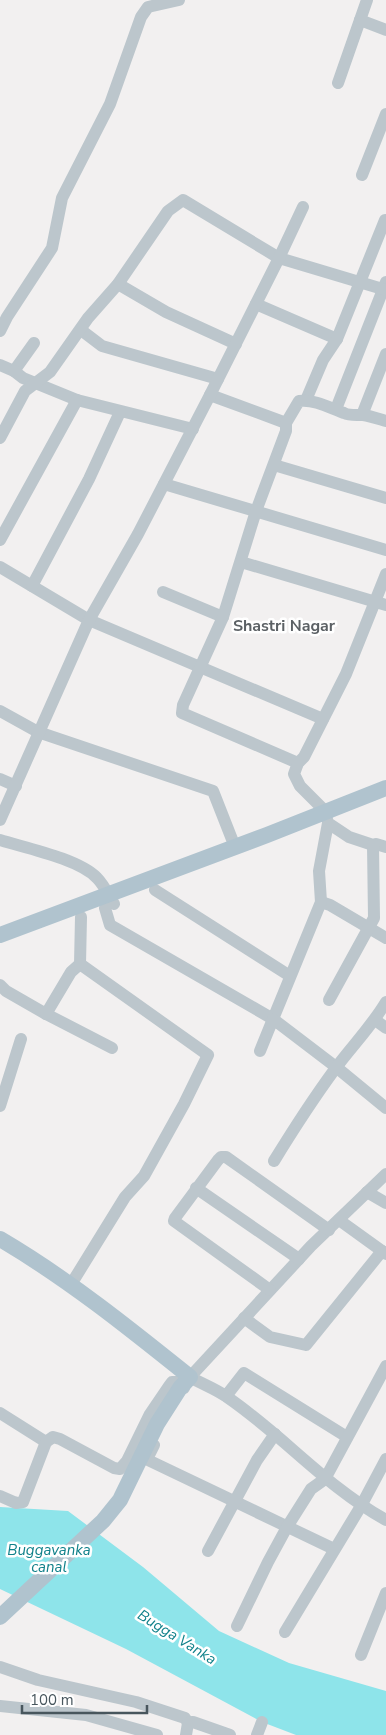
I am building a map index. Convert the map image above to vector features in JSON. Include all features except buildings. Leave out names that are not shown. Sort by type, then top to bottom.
[{"type":"main road","points":[[0,935],[155,890],[327,817],[386,788]]},
{"type":"main road","points":[[0,947],[81,917],[109,902],[236,847],[386,799]]},
{"type":"main road","points":[[0,1239],[107,1311],[187,1380],[157,1424],[120,1500],[103,1521],[0,1617]]},
{"type":"street","points":[[0,332],[3,316],[52,248],[62,198],[110,104],[141,17],[148,7],[179,0]]},
{"type":"street","points":[[338,83],[367,0]]},
{"type":"street","points":[[360,20],[386,30]]},
{"type":"street","points":[[362,175],[386,114]]},
{"type":"street","points":[[0,438],[25,391],[50,372],[88,318],[118,284],[168,211],[183,200],[279,258],[358,283],[385,287],[336,409]]},
{"type":"street","points":[[0,820],[89,620],[193,429],[303,206]]},
{"type":"street","points":[[306,400],[324,360],[337,339],[358,283],[386,220]]},
{"type":"street","points":[[118,284],[166,312],[236,344]]},
{"type":"street","points":[[256,304],[337,339]]},
{"type":"street","points":[[81,330],[102,346],[218,379]]},
{"type":"street","points":[[14,371],[34,342]]},
{"type":"street","points":[[362,415],[386,354]]},
{"type":"street","points":[[0,365],[35,384],[77,400],[193,429]]},
{"type":"street","points":[[210,395],[286,423]]},
{"type":"street","points":[[0,540],[77,400]]},
{"type":"street","points":[[298,763],[182,713],[183,705],[223,617],[256,511],[286,431],[286,423],[299,401],[306,400],[336,409],[342,413],[362,415],[386,421]]},
{"type":"street","points":[[32,586],[89,479],[120,412]]},
{"type":"street","points":[[274,465],[386,498]]},
{"type":"street","points":[[164,484],[386,550]]},
{"type":"street","points":[[241,562],[380,604]]},
{"type":"street","points":[[0,567],[89,620],[323,719]]},
{"type":"street","points":[[386,574],[380,604],[294,774],[300,786],[327,817],[349,837],[372,845],[386,847]]},
{"type":"street","points":[[162,592],[223,617]]},
{"type":"street","points":[[0,711],[39,732],[213,791],[236,847]]},
{"type":"street","points":[[0,779],[16,786]]},
{"type":"street","points":[[260,1051],[321,902],[319,871],[327,817]]},
{"type":"street","points":[[0,840],[76,865],[97,878],[109,902],[110,925],[273,1019],[386,1108]]},
{"type":"street","points":[[328,1000],[374,918],[372,845]]},
{"type":"street","points":[[155,890],[290,976]]},
{"type":"street","points":[[321,902],[330,904],[386,938]]},
{"type":"street","points":[[46,1014],[71,972],[80,964],[81,917]]},
{"type":"street","points":[[70,1286],[125,1197],[144,1176],[184,1104],[208,1055],[80,964]]},
{"type":"street","points":[[0,985],[6,992],[112,1048]]},
{"type":"street","points":[[274,1161],[305,1110],[336,1067],[376,1020],[386,1002]]},
{"type":"street","points":[[376,1020],[386,1028]]},
{"type":"street","points":[[0,1106],[22,1039]]},
{"type":"street","points":[[270,1290],[175,1223],[175,1218],[218,1160],[221,1157],[226,1157],[328,1230]]},
{"type":"street","points":[[334,1549],[148,1460],[148,1455],[183,1394],[187,1380],[299,1259],[386,1174]]},
{"type":"street","points":[[196,1188],[299,1259]]},
{"type":"street","points":[[367,1192],[386,1203]]},
{"type":"street","points":[[244,1318],[270,1337],[306,1345],[384,1252],[339,1220]]},
{"type":"street","points":[[237,1626],[287,1527],[310,1489],[325,1479],[386,1366]]},
{"type":"street","points":[[226,1396],[244,1373],[347,1437]]},
{"type":"street","points":[[0,1496],[16,1503],[23,1502],[46,1442],[53,1437],[117,1470],[120,1469],[123,1467],[150,1414],[168,1386],[172,1382],[187,1380],[226,1396],[275,1434],[325,1479],[360,1506],[386,1520]]},
{"type":"street","points":[[0,1413],[46,1442]]},
{"type":"street","points":[[208,1551],[234,1500],[257,1460],[275,1434]]},
{"type":"street","points":[[285,1632],[386,1459]]},
{"type":"street","points":[[361,1655],[386,1593]]},
{"type":"street","points":[[0,1667],[38,1680],[136,1702],[185,1718],[187,1729]]},
{"type":"street","points":[[0,1706],[86,1715],[158,1735]]},
{"type":"street","points":[[187,1729],[193,1722],[230,1735]]},
{"type":"street","points":[[257,1735],[262,1722]]},
{"type":"water","name":"Buggavanka canal","points":[[0,1507],[68,1511],[143,1567],[219,1631],[289,1663],[386,1691],[386,1735],[296,1735],[262,1722],[126,1649],[0,1589]]},
{"type":"district","name":"Shastri Nagar","points":[[284,626]]},
{"type":"water label","name":"Bugga Vanka","points":[[177,1637]]}]
